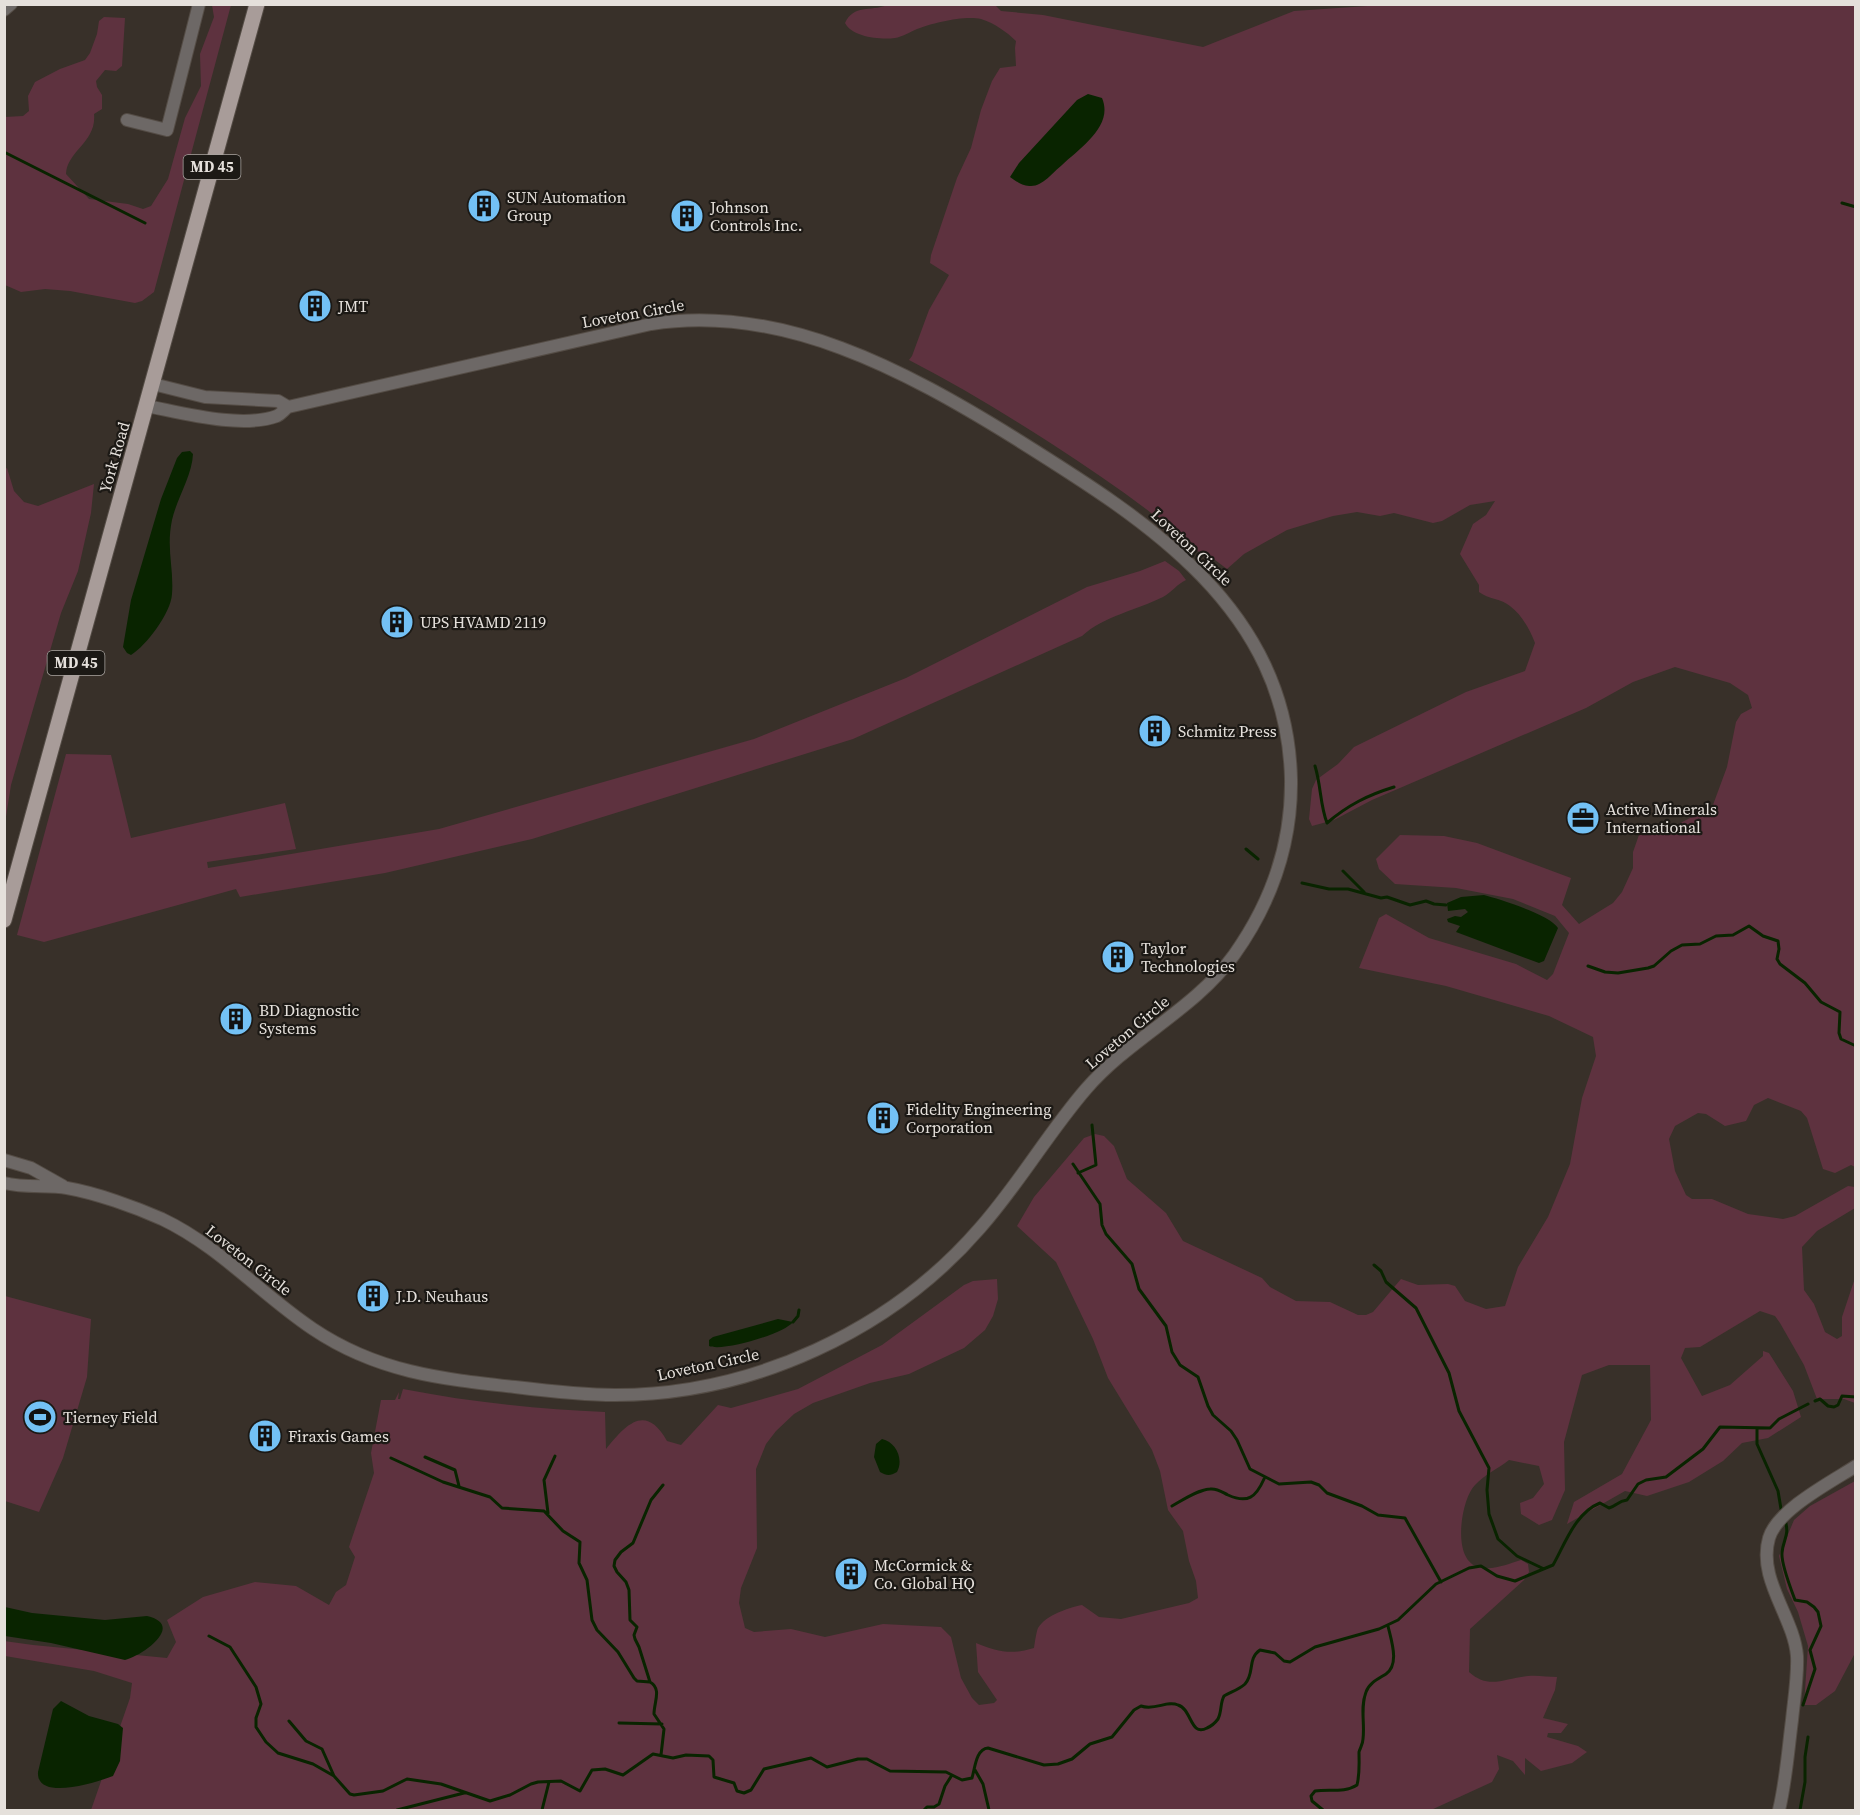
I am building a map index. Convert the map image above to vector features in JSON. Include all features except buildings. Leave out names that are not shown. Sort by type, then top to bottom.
[{"type":"main road","name":"York Road","points":[[4,920],[257,4]]},
{"type":"street","points":[[4,10],[11,4]]},
{"type":"street","points":[[127,120],[167,130],[199,4]]},
{"type":"street","name":"Loveton Circle","points":[[4,1183],[66,1188],[130,1207],[170,1223],[213,1251],[312,1329],[358,1355],[398,1369],[443,1379],[561,1392],[614,1395],[695,1387],[748,1375],[812,1351],[869,1322],[921,1285],[951,1258],[994,1212],[1090,1084],[1117,1059],[1201,992],[1230,960],[1259,915],[1279,867],[1287,828],[1291,772],[1284,721],[1269,673],[1247,631],[1230,606],[1206,579],[1177,551],[1109,498],[961,404],[910,377],[845,350],[795,334],[742,322],[674,320],[288,407],[278,415],[237,420],[202,417],[147,406]]},
{"type":"street","name":"Loveton Circle","points":[[153,384],[205,397],[278,401],[288,407]]},
{"type":"street","name":"Loveton Circle","points":[[4,1160],[31,1168],[66,1188]]},
{"type":"street","points":[[1779,1810],[1785,1786],[1797,1655],[1792,1632],[1770,1575],[1767,1552],[1769,1537],[1777,1522],[1789,1510],[1856,1466]]},
{"type":"shaded area","points":[[212,5],[231,5],[154,292],[135,303],[70,291],[45,289],[21,292],[5,285],[5,117],[23,116],[29,111],[28,96],[35,82],[60,69],[85,60],[97,34],[99,21],[104,17],[125,18],[122,66],[116,71],[105,70],[96,81],[102,95],[102,109],[94,114],[91,132],[71,159],[66,174],[89,199],[128,204],[143,209],[151,206],[168,179],[185,118],[201,86],[200,54],[214,17]]},
{"type":"shaded area","points":[[887,5],[995,5],[1001,11],[1043,15],[1203,47],[1294,11],[1382,5],[1855,5],[1855,1167],[1851,1165],[1835,1173],[1823,1169],[1807,1118],[1801,1111],[1768,1098],[1754,1105],[1746,1121],[1725,1126],[1706,1114],[1698,1113],[1675,1126],[1669,1139],[1675,1171],[1686,1195],[1692,1199],[1712,1199],[1748,1214],[1783,1219],[1795,1216],[1848,1186],[1855,1187],[1855,1208],[1817,1231],[1802,1247],[1804,1290],[1814,1304],[1825,1332],[1837,1339],[1842,1336],[1842,1317],[1855,1278],[1855,1403],[1844,1399],[1817,1399],[1804,1365],[1780,1323],[1775,1316],[1760,1311],[1700,1347],[1685,1348],[1681,1358],[1702,1396],[1730,1385],[1763,1356],[1763,1351],[1769,1353],[1793,1391],[1801,1417],[1768,1438],[1742,1443],[1723,1461],[1689,1482],[1647,1496],[1625,1491],[1567,1524],[1574,1502],[1622,1474],[1651,1420],[1650,1365],[1609,1365],[1582,1375],[1564,1442],[1565,1490],[1552,1520],[1539,1525],[1521,1514],[1520,1503],[1533,1498],[1544,1484],[1539,1466],[1509,1460],[1483,1478],[1470,1492],[1463,1514],[1461,1540],[1468,1561],[1476,1566],[1493,1568],[1521,1560],[1528,1564],[1529,1572],[1524,1580],[1470,1629],[1469,1672],[1490,1682],[1528,1676],[1557,1677],[1555,1690],[1543,1718],[1568,1724],[1561,1733],[1548,1733],[1547,1737],[1578,1746],[1587,1752],[1572,1763],[1541,1771],[1525,1758],[1525,1775],[1513,1761],[1497,1755],[1499,1769],[1492,1782],[1431,1810],[91,1810],[130,1698],[132,1683],[94,1671],[5,1656],[4,1641],[167,1658],[176,1642],[167,1620],[203,1597],[255,1582],[296,1586],[329,1605],[336,1592],[346,1585],[355,1557],[349,1547],[374,1473],[371,1453],[381,1400],[395,1400],[399,1392],[398,1399],[400,1399],[403,1389],[504,1404],[605,1412],[606,1449],[629,1425],[644,1420],[659,1429],[667,1441],[681,1445],[718,1405],[731,1408],[798,1389],[882,1345],[964,1285],[973,1281],[997,1279],[998,1299],[993,1316],[985,1330],[964,1348],[909,1374],[870,1383],[813,1403],[794,1414],[776,1431],[766,1444],[756,1469],[757,1548],[741,1588],[739,1603],[745,1628],[754,1632],[791,1629],[825,1637],[883,1624],[941,1627],[951,1637],[961,1678],[972,1698],[979,1705],[994,1703],[997,1700],[978,1672],[976,1643],[1005,1652],[1026,1650],[1034,1648],[1037,1630],[1042,1623],[1070,1608],[1082,1605],[1099,1617],[1121,1619],[1189,1603],[1198,1598],[1183,1531],[1168,1510],[1160,1471],[1152,1450],[1108,1378],[1093,1339],[1056,1262],[1017,1226],[1034,1197],[1084,1138],[1095,1134],[1104,1136],[1114,1146],[1127,1179],[1166,1213],[1183,1241],[1262,1278],[1270,1287],[1296,1301],[1330,1302],[1358,1315],[1373,1312],[1401,1279],[1418,1285],[1448,1284],[1455,1286],[1465,1301],[1486,1309],[1505,1306],[1518,1267],[1548,1217],[1570,1164],[1582,1098],[1596,1056],[1593,1037],[1549,1016],[1446,986],[1359,968],[1379,918],[1386,914],[1429,938],[1516,964],[1547,980],[1553,974],[1569,933],[1555,916],[1513,899],[1456,888],[1395,884],[1379,869],[1376,859],[1400,835],[1444,836],[1477,843],[1571,878],[1562,905],[1579,924],[1613,903],[1622,892],[1633,868],[1633,852],[1640,832],[1649,828],[1669,829],[1690,818],[1710,813],[1727,767],[1736,722],[1741,714],[1752,708],[1748,695],[1730,683],[1675,667],[1633,682],[1586,708],[1372,800],[1334,820],[1312,826],[1309,819],[1312,789],[1316,780],[1338,764],[1354,747],[1466,692],[1525,671],[1535,643],[1528,628],[1510,606],[1479,592],[1479,585],[1460,554],[1473,524],[1486,515],[1495,501],[1470,505],[1442,521],[1433,523],[1394,513],[1380,516],[1357,512],[1333,516],[1287,530],[1244,554],[1227,569],[1211,557],[1207,559],[1151,513],[1072,457],[981,400],[909,360],[929,310],[949,275],[930,263],[931,255],[957,178],[971,148],[981,110],[992,81],[1000,68],[1016,66],[1016,41],[995,25],[974,18],[940,22],[889,39],[874,38],[854,32],[845,23],[853,13]]},
{"type":"shaded area","points":[[1088,94],[1102,98],[1104,108],[1099,127],[1086,144],[1040,184],[1025,186],[1010,177],[1019,163],[1077,100]]},
{"type":"shaded area","points":[[190,451],[193,454],[190,470],[174,512],[170,530],[171,602],[157,628],[131,655],[123,647],[131,600],[161,499],[177,458],[182,452]]},
{"type":"shaded area","points":[[7,468],[14,491],[24,502],[38,506],[94,484],[91,513],[78,571],[61,613],[11,785],[5,823],[4,470]]},
{"type":"shaded area","points":[[1165,561],[1179,571],[1186,580],[1163,597],[1110,618],[1082,636],[853,739],[532,839],[385,873],[240,897],[236,889],[44,942],[17,935],[66,754],[111,755],[131,838],[285,803],[296,849],[207,862],[208,868],[439,829],[754,739],[906,678],[1087,587]]},
{"type":"shaded area","points":[[1484,895],[1535,913],[1546,918],[1558,928],[1544,961],[1539,963],[1456,932],[1460,926],[1448,922],[1447,919],[1455,916],[1461,917],[1468,912],[1465,909],[1448,911],[1447,903],[1461,897]]},
{"type":"shaded area","name":"Tierney Field","points":[[5,1296],[91,1319],[87,1377],[63,1458],[39,1512],[5,1501]]},
{"type":"shaded area","points":[[778,1319],[793,1322],[778,1332],[752,1341],[726,1346],[709,1346],[709,1340],[713,1337]]},
{"type":"shaded area","points":[[882,1439],[895,1447],[899,1457],[897,1472],[890,1475],[880,1472],[874,1457],[876,1444]]},
{"type":"shaded area","points":[[1855,1481],[1855,1653],[1835,1691],[1816,1705],[1804,1705],[1808,1646],[1798,1612],[1787,1589],[1779,1556],[1794,1520],[1810,1506]]},
{"type":"shaded area","points":[[5,1607],[32,1613],[105,1620],[147,1616],[158,1620],[162,1626],[162,1633],[150,1647],[125,1660],[51,1643],[5,1636]]},
{"type":"shaded area","points":[[61,1701],[89,1716],[118,1724],[123,1728],[120,1761],[113,1776],[69,1788],[47,1786],[40,1781],[38,1772],[53,1709]]},
{"type":"waterway","points":[[4,152],[145,223]]},
{"type":"waterway","points":[[1842,203],[1856,207]]},
{"type":"waterway","points":[[1315,766],[1327,823],[1359,801],[1394,787]]},
{"type":"waterway","points":[[1246,849],[1258,859]]},
{"type":"waterway","points":[[1343,871],[1364,892]]},
{"type":"waterway","points":[[1302,883],[1329,889],[1348,889],[1381,898],[1387,897],[1410,905],[1426,901],[1446,905]]},
{"type":"waterway","points":[[1588,966],[1605,972],[1618,973],[1648,968],[1682,945],[1700,944],[1716,936],[1733,935],[1749,926],[1763,936],[1778,941],[1777,959],[1780,964],[1805,983],[1821,1002],[1840,1012],[1841,1039],[1856,1046]]},
{"type":"waterway","points":[[1078,1173],[1096,1165],[1092,1125]]},
{"type":"waterway","points":[[1073,1164],[1100,1204],[1102,1225],[1106,1234],[1132,1264],[1139,1289],[1166,1326],[1172,1352],[1180,1365],[1198,1377],[1213,1415],[1231,1431],[1250,1469],[1279,1484],[1311,1482],[1319,1485],[1327,1493],[1362,1506],[1378,1515],[1405,1518],[1441,1582]]},
{"type":"waterway","points":[[1374,1265],[1381,1271],[1386,1282],[1416,1308],[1449,1373],[1459,1411],[1489,1468],[1487,1490],[1489,1514],[1498,1539],[1517,1556],[1542,1568]]},
{"type":"waterway","points":[[793,1322],[799,1310]]},
{"type":"waterway","points":[[1815,1401],[1820,1399],[1828,1406],[1834,1407],[1838,1405],[1842,1396],[1856,1397]]},
{"type":"waterway","points":[[209,1636],[230,1647],[256,1687],[261,1704],[256,1718],[256,1727],[266,1742],[278,1753],[313,1764],[334,1776],[350,1794],[354,1795],[383,1791],[407,1779],[441,1784],[490,1801],[538,1782],[561,1781],[580,1791],[592,1770],[605,1769],[623,1775],[653,1754],[673,1758],[686,1755],[709,1756],[713,1760],[714,1777],[734,1783],[737,1791],[744,1793],[751,1790],[764,1769],[811,1758],[827,1767],[867,1759],[890,1771],[946,1772],[962,1780],[972,1778],[978,1755],[988,1748],[1044,1765],[1058,1764],[1072,1759],[1090,1744],[1112,1737],[1134,1710],[1141,1706],[1178,1705],[1183,1708],[1197,1729],[1207,1728],[1218,1719],[1224,1696],[1241,1687],[1248,1680],[1252,1662],[1260,1650],[1275,1653],[1284,1661],[1290,1662],[1315,1647],[1379,1629],[1398,1620],[1436,1584],[1469,1568],[1481,1566],[1497,1576],[1515,1581],[1553,1565],[1577,1521],[1591,1508],[1600,1503],[1609,1508],[1627,1500],[1638,1484],[1646,1480],[1666,1477],[1703,1449],[1720,1427],[1770,1428],[1779,1419],[1808,1404]]},
{"type":"waterway","points":[[1757,1428],[1757,1444],[1778,1491],[1781,1509]]},
{"type":"waterway","points":[[548,1513],[544,1480],[555,1456]]},
{"type":"waterway","points":[[425,1457],[455,1470],[459,1486]]},
{"type":"waterway","points":[[391,1458],[443,1482],[490,1497],[502,1508],[544,1511],[563,1531],[580,1542],[579,1563],[587,1580],[592,1620],[597,1630],[618,1652],[634,1678],[637,1681],[650,1682]]},
{"type":"waterway","points":[[1172,1506],[1195,1493],[1210,1489],[1235,1498],[1246,1499],[1258,1490],[1264,1479]]},
{"type":"waterway","points":[[661,1755],[664,1729],[654,1714],[657,1692],[650,1682],[635,1639],[637,1627],[630,1620],[629,1590],[614,1566],[621,1552],[633,1543],[651,1500],[663,1485]]},
{"type":"waterway","points":[[1785,1520],[1787,1534],[1782,1558],[1789,1583],[1795,1600],[1807,1602],[1818,1612],[1821,1626],[1810,1650],[1815,1669],[1803,1705]]},
{"type":"waterway","points":[[1323,1810],[1312,1801],[1311,1796],[1315,1791],[1342,1790],[1357,1785],[1359,1752],[1363,1741],[1364,1698],[1369,1686],[1386,1674],[1393,1664],[1388,1626]]},
{"type":"waterway","points":[[289,1721],[306,1741],[322,1749],[334,1776]]},
{"type":"waterway","points":[[619,1723],[662,1724]]},
{"type":"waterway","points":[[1800,1810],[1805,1782],[1808,1737]]},
{"type":"waterway","points":[[975,1770],[983,1784],[989,1810]]},
{"type":"waterway","points":[[924,1810],[939,1804],[945,1786],[952,1775]]},
{"type":"waterway","points":[[542,1810],[549,1782]]},
{"type":"waterway","points":[[397,1810],[464,1793]]},
{"type":"place","name":"SUN Automation Group","points":[[484,206]]},
{"type":"place","name":"Johnson Controls Inc.","points":[[687,216]]},
{"type":"place","name":"JMT","points":[[315,306]]},
{"type":"place","name":"UPS HVAMD 2119","points":[[397,622]]},
{"type":"place","name":"Schmitz Press","points":[[1155,731]]},
{"type":"place","name":"Active Minerals International","points":[[1583,818]]},
{"type":"place","name":"Taylor Technologies","points":[[1118,957]]},
{"type":"place","name":"BD Diagnostic Systems","points":[[236,1019]]},
{"type":"place","name":"Fidelity Engineering Corporation","points":[[883,1118]]},
{"type":"place","name":"J.D. Neuhaus","points":[[373,1296]]},
{"type":"place","name":"Tierney Field","points":[[40,1417]]},
{"type":"place","name":"Firaxis Games","points":[[265,1436]]},
{"type":"place","name":"McCormick & Co. Global HQ","points":[[851,1574]]}]
